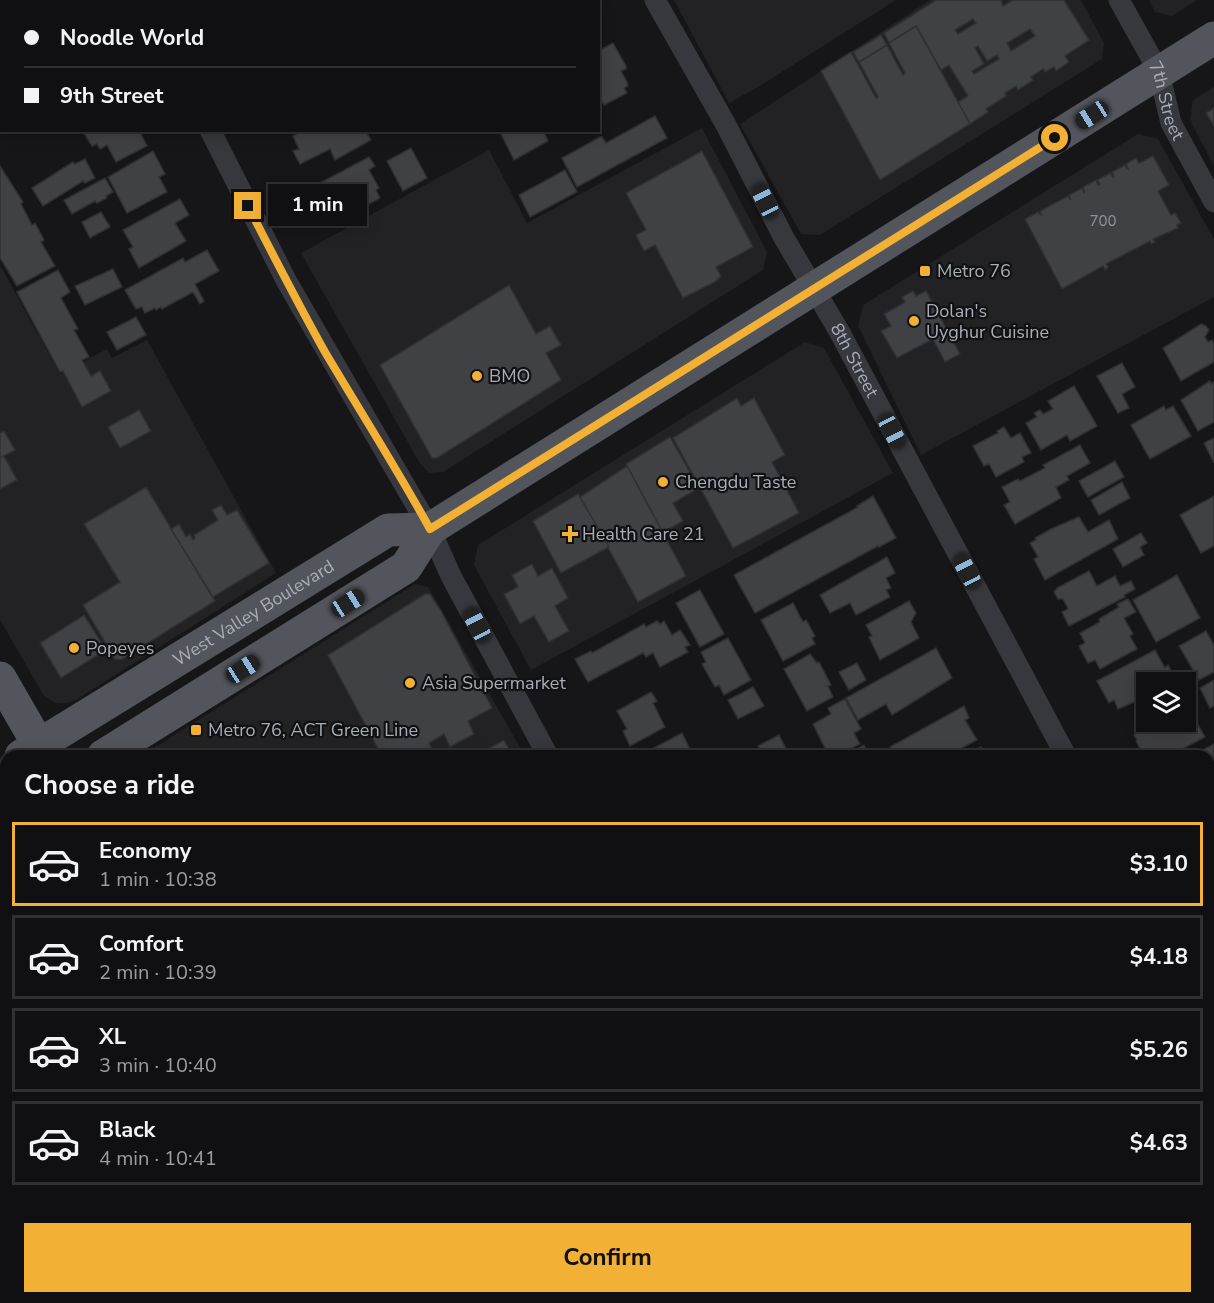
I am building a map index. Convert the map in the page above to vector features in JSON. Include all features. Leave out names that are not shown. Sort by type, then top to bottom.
[{"type":"main road","points":[[114,750],[406,567],[430,529],[1214,38]]},
{"type":"main road","name":"West Valley Boulevard","points":[[38,750],[388,530],[430,529]]},
{"type":"main road","points":[[0,678],[34,750]]},
{"type":"street","name":"8th Street","points":[[655,0],[728,129],[784,238],[839,332],[1063,750]]},
{"type":"street","name":"7th Street","points":[[1119,0],[1159,72],[1171,123],[1214,202]]},
{"type":"street","points":[[211,132],[287,282],[430,529],[451,576],[545,750]]},
{"type":"shaded area","points":[[674,0],[896,0],[729,103]]},
{"type":"shaded area","points":[[930,0],[1081,0],[1104,43],[1102,59],[820,235],[801,234],[740,124]]},
{"type":"shaded area","points":[[1149,0],[1197,0],[1172,16],[1155,12]]},
{"type":"shaded area","points":[[1214,87],[1214,166],[1190,120],[1193,100]]},
{"type":"shaded area","points":[[702,128],[767,252],[763,270],[443,472],[429,473],[419,462],[301,253],[489,150],[527,223]]},
{"type":"shaded area","points":[[1138,134],[1158,139],[1214,239],[1214,297],[921,455],[858,326],[863,305]]},
{"type":"shaded area","points":[[0,265],[60,374],[107,349],[112,358],[147,340],[276,573],[68,703],[56,703],[44,696],[0,620]]},
{"type":"shaded area","points":[[805,342],[824,348],[893,473],[531,670],[474,565],[478,545]]},
{"type":"shaded area","points":[[415,584],[428,587],[522,750],[151,750]]},
{"type":"building","points":[[936,0],[1001,0],[1003,6],[1013,0],[1064,0],[1089,40],[1065,56],[1069,62],[1056,71],[1054,67],[1045,72],[1043,69],[1031,77],[1033,80],[1018,90],[1016,86],[1005,93],[1006,96],[986,109],[988,112],[970,124],[958,102],[968,96],[949,65],[941,70],[916,26],[889,43],[884,33]],"holes":[[[973,19],[976,23],[958,34],[955,30]],[[1030,29],[1035,36],[1011,51],[1007,43]],[[978,46],[987,61],[997,55],[999,59],[974,74],[972,71],[984,64],[975,48]]]},
{"type":"building","points":[[916,26],[970,124],[880,180],[821,71],[851,52],[876,98],[878,97],[859,62],[887,45],[903,75],[905,73],[889,43]]},
{"type":"building","points":[[881,35],[887,45],[859,62],[853,52]]},
{"type":"building","points":[[613,43],[626,66],[626,69],[621,71],[628,86],[624,88],[627,93],[604,105],[600,98],[600,50]]},
{"type":"building","points":[[1214,108],[1214,126],[1206,113]]},
{"type":"building","points":[[655,116],[667,138],[577,187],[562,158],[600,137],[606,143]]},
{"type":"building","points":[[83,132],[140,132],[147,146],[116,162],[107,145],[100,149],[97,144],[92,146]]},
{"type":"building","points":[[300,132],[366,132],[371,140],[335,160],[330,149],[300,164],[293,151],[299,149],[293,136]]},
{"type":"building","points":[[500,132],[544,132],[548,141],[514,160]]},
{"type":"building","points":[[411,148],[427,178],[403,191],[387,161]]},
{"type":"building","points":[[153,151],[165,174],[159,177],[167,192],[127,213],[108,177]]},
{"type":"building","points":[[702,151],[753,247],[716,267],[721,276],[715,282],[683,298],[655,245],[644,251],[636,235],[646,230],[626,193]]},
{"type":"building","points":[[1153,156],[1169,185],[1158,191],[1171,215],[1175,213],[1181,223],[1177,225],[1178,228],[1153,239],[1155,242],[1151,244],[1150,241],[1106,264],[1108,267],[1105,270],[1103,266],[1062,289],[1025,219],[1038,212],[1042,216],[1040,211],[1068,196],[1071,200],[1069,195],[1082,188],[1084,193],[1083,187],[1096,180],[1098,185],[1100,184],[1097,180],[1110,173],[1113,177],[1112,172],[1125,165],[1128,169],[1126,164],[1136,158],[1139,163]]},
{"type":"building","points":[[369,157],[375,166],[369,170],[379,188],[376,190],[380,198],[338,221],[318,184]]},
{"type":"building","points":[[85,159],[95,178],[85,183],[83,181],[43,206],[32,188],[73,162],[75,164]]},
{"type":"building","points":[[0,166],[23,202],[21,204],[32,225],[35,223],[44,240],[41,242],[55,266],[17,286],[0,258]]},
{"type":"building","points":[[565,170],[577,192],[530,217],[519,195]]},
{"type":"building","points":[[105,178],[113,192],[106,196],[107,198],[97,203],[95,201],[72,214],[64,200]]},
{"type":"building","points":[[180,199],[189,215],[175,223],[186,241],[139,268],[129,249],[133,247],[123,230]]},
{"type":"building","points":[[101,212],[110,227],[90,238],[82,222]]},
{"type":"building","points":[[207,250],[219,271],[195,284],[204,301],[200,304],[193,292],[162,309],[161,307],[156,310],[155,308],[145,313],[142,307],[136,309],[125,290],[183,258],[185,262]]},
{"type":"building","points":[[113,269],[122,287],[85,305],[75,286]]},
{"type":"building","points":[[58,270],[70,292],[61,298],[78,329],[74,330],[89,357],[82,360],[91,376],[100,371],[111,391],[82,407],[63,371],[60,372],[17,292]]},
{"type":"building","points":[[509,285],[536,334],[550,326],[561,345],[546,353],[561,380],[437,458],[432,458],[380,365]]},
{"type":"building","points":[[913,291],[916,296],[926,291],[960,354],[945,362],[933,339],[897,358],[881,331],[891,326],[884,314],[905,302],[902,297]]},
{"type":"building","points":[[136,317],[146,335],[117,350],[107,332]]},
{"type":"building","points":[[1201,324],[1209,330],[1205,337],[1208,342],[1212,340],[1214,344],[1214,362],[1181,381],[1163,348]]},
{"type":"building","points":[[1122,363],[1135,387],[1122,394],[1129,408],[1118,413],[1097,376]]},
{"type":"building","points":[[1210,381],[1211,384],[1214,382],[1214,422],[1198,431],[1181,400]]},
{"type":"building","points":[[1074,386],[1097,426],[1070,441],[1067,435],[1041,450],[1026,423],[1037,417],[1034,413],[1040,410],[1043,414],[1053,409],[1048,401]]},
{"type":"building","points":[[737,398],[741,406],[754,398],[785,455],[772,462],[799,513],[733,548],[673,438]]},
{"type":"building","points":[[1164,406],[1166,410],[1173,406],[1191,436],[1150,459],[1131,425]]},
{"type":"building","points":[[139,410],[151,431],[120,448],[108,427]]},
{"type":"building","points":[[1004,427],[1011,438],[1020,433],[1031,453],[1022,457],[1024,462],[996,477],[989,464],[984,466],[973,446],[998,433],[997,431]]},
{"type":"building","points":[[4,431],[15,450],[0,458],[0,433]]},
{"type":"building","points":[[670,437],[699,488],[673,503],[683,521],[663,533],[626,464]]},
{"type":"building","points":[[1214,438],[1214,463],[1204,443]]},
{"type":"building","points":[[1080,445],[1090,463],[1067,476],[1069,480],[1056,487],[1061,498],[1015,524],[1004,505],[1010,502],[1002,487],[1045,468],[1043,465]]},
{"type":"building","points":[[4,456],[17,480],[0,489],[0,458]]},
{"type":"building","points":[[1115,461],[1124,477],[1088,497],[1079,481]]},
{"type":"building","points":[[627,466],[686,576],[638,602],[580,497]]},
{"type":"building","points":[[1122,482],[1130,498],[1099,515],[1091,500]]},
{"type":"building","points":[[146,487],[215,601],[121,660],[115,659],[83,605],[120,582],[84,524]]},
{"type":"building","points":[[578,494],[609,547],[561,573],[533,521]]},
{"type":"building","points":[[873,496],[896,538],[755,613],[734,575],[858,507]]},
{"type":"building","points":[[1214,496],[1214,546],[1201,553],[1180,515]]},
{"type":"building","points":[[221,505],[227,515],[237,510],[269,563],[213,597],[171,529],[179,524],[186,537],[190,534],[193,540],[194,535],[218,520],[212,510]]},
{"type":"building","points":[[1079,517],[1088,532],[1109,520],[1118,539],[1045,580],[1034,559],[1038,557],[1030,543],[1051,529]]},
{"type":"building","points":[[1141,533],[1147,543],[1140,547],[1144,555],[1123,567],[1113,549]]},
{"type":"building","points":[[887,557],[895,573],[886,578],[891,588],[886,590],[890,597],[856,615],[850,603],[830,613],[820,595]]},
{"type":"building","points":[[532,564],[538,576],[552,568],[568,598],[555,606],[569,631],[549,642],[534,616],[520,624],[504,594],[518,587],[512,575]]},
{"type":"building","points":[[1089,571],[1097,586],[1115,576],[1120,586],[1131,581],[1135,589],[1124,595],[1125,597],[1069,626],[1062,612],[1068,609],[1063,599],[1058,599],[1054,592],[1057,588]]},
{"type":"building","points":[[1177,575],[1200,618],[1156,642],[1133,600]]},
{"type":"building","points":[[700,590],[724,634],[700,647],[676,603]]},
{"type":"building","points":[[425,594],[430,594],[492,708],[468,721],[474,734],[450,747],[444,734],[429,743],[433,750],[379,750],[328,655]]},
{"type":"building","points":[[1128,599],[1136,612],[1124,618],[1133,634],[1130,636],[1137,649],[1100,669],[1095,660],[1088,663],[1079,646],[1085,643],[1080,633],[1100,622],[1099,619],[1119,607],[1117,604]]},
{"type":"building","points":[[909,601],[916,613],[911,622],[919,638],[880,660],[866,625]]},
{"type":"building","points":[[793,603],[803,622],[806,620],[815,636],[812,638],[815,644],[783,661],[761,620]]},
{"type":"building","points":[[84,615],[106,650],[61,678],[40,643]]},
{"type":"building","points":[[657,621],[660,624],[664,621],[672,635],[680,630],[690,645],[685,647],[688,652],[660,667],[653,653],[646,657],[643,653],[588,682],[575,659],[591,651],[592,653],[644,624],[646,627]]},
{"type":"building","points":[[1206,631],[1214,645],[1214,672],[1199,680],[1179,646]]},
{"type":"building","points":[[728,638],[751,680],[724,695],[719,685],[715,687],[702,664],[706,662],[701,652]]},
{"type":"building","points":[[936,648],[952,678],[892,715],[886,704],[858,720],[846,698]]},
{"type":"building","points":[[1155,650],[1165,668],[1168,665],[1172,672],[1136,672],[1136,701],[1118,709],[1114,700],[1109,703],[1097,681]]},
{"type":"building","points":[[810,654],[817,663],[819,662],[831,685],[828,686],[833,697],[807,711],[784,669]]},
{"type":"building","points":[[857,663],[866,680],[849,690],[839,672]]},
{"type":"building","points":[[1214,680],[1214,706],[1210,708],[1200,688]]},
{"type":"building","points":[[753,687],[764,706],[738,719],[728,700]]},
{"type":"building","points":[[651,692],[657,701],[653,703],[665,727],[630,746],[623,731],[627,729],[617,711]]},
{"type":"building","points":[[845,699],[861,729],[854,733],[860,744],[848,750],[826,750],[813,724],[831,714],[828,708]]},
{"type":"building","points":[[964,706],[969,718],[965,720],[977,740],[958,750],[892,750],[890,747]]},
{"type":"building","points":[[1196,721],[1205,737],[1180,750],[1141,750],[1134,735],[1140,732],[1196,732]]},
{"type":"building","points":[[682,733],[690,750],[650,750]]},
{"type":"building","points":[[779,735],[787,750],[760,750],[758,746]]},
{"type":"building","points":[[504,740],[510,750],[486,750]]},
{"type":"building","points":[[1214,744],[1214,750],[1203,750]]},
{"type":"building","points":[[864,745],[867,750],[855,750]]},
{"type":"place","name":"Metro 76","points":[[925,271]]},
{"type":"place","name":"Dolan's Uyghur Cuisine","points":[[914,321]]},
{"type":"place","name":"BMO","points":[[477,376]]},
{"type":"place","name":"Chengdu Taste","points":[[663,482]]},
{"type":"place","name":"Health Care 21","points":[[570,534]]},
{"type":"place","name":"Popeyes","points":[[74,648]]},
{"type":"place","name":"Asia Supermarket","points":[[410,683]]},
{"type":"place","name":"Metro 76, ACT Green Line","points":[[196,730]]},
{"type":"route","points":[[248,206],[326,352],[401,476],[430,529],[1055,138]]}]
